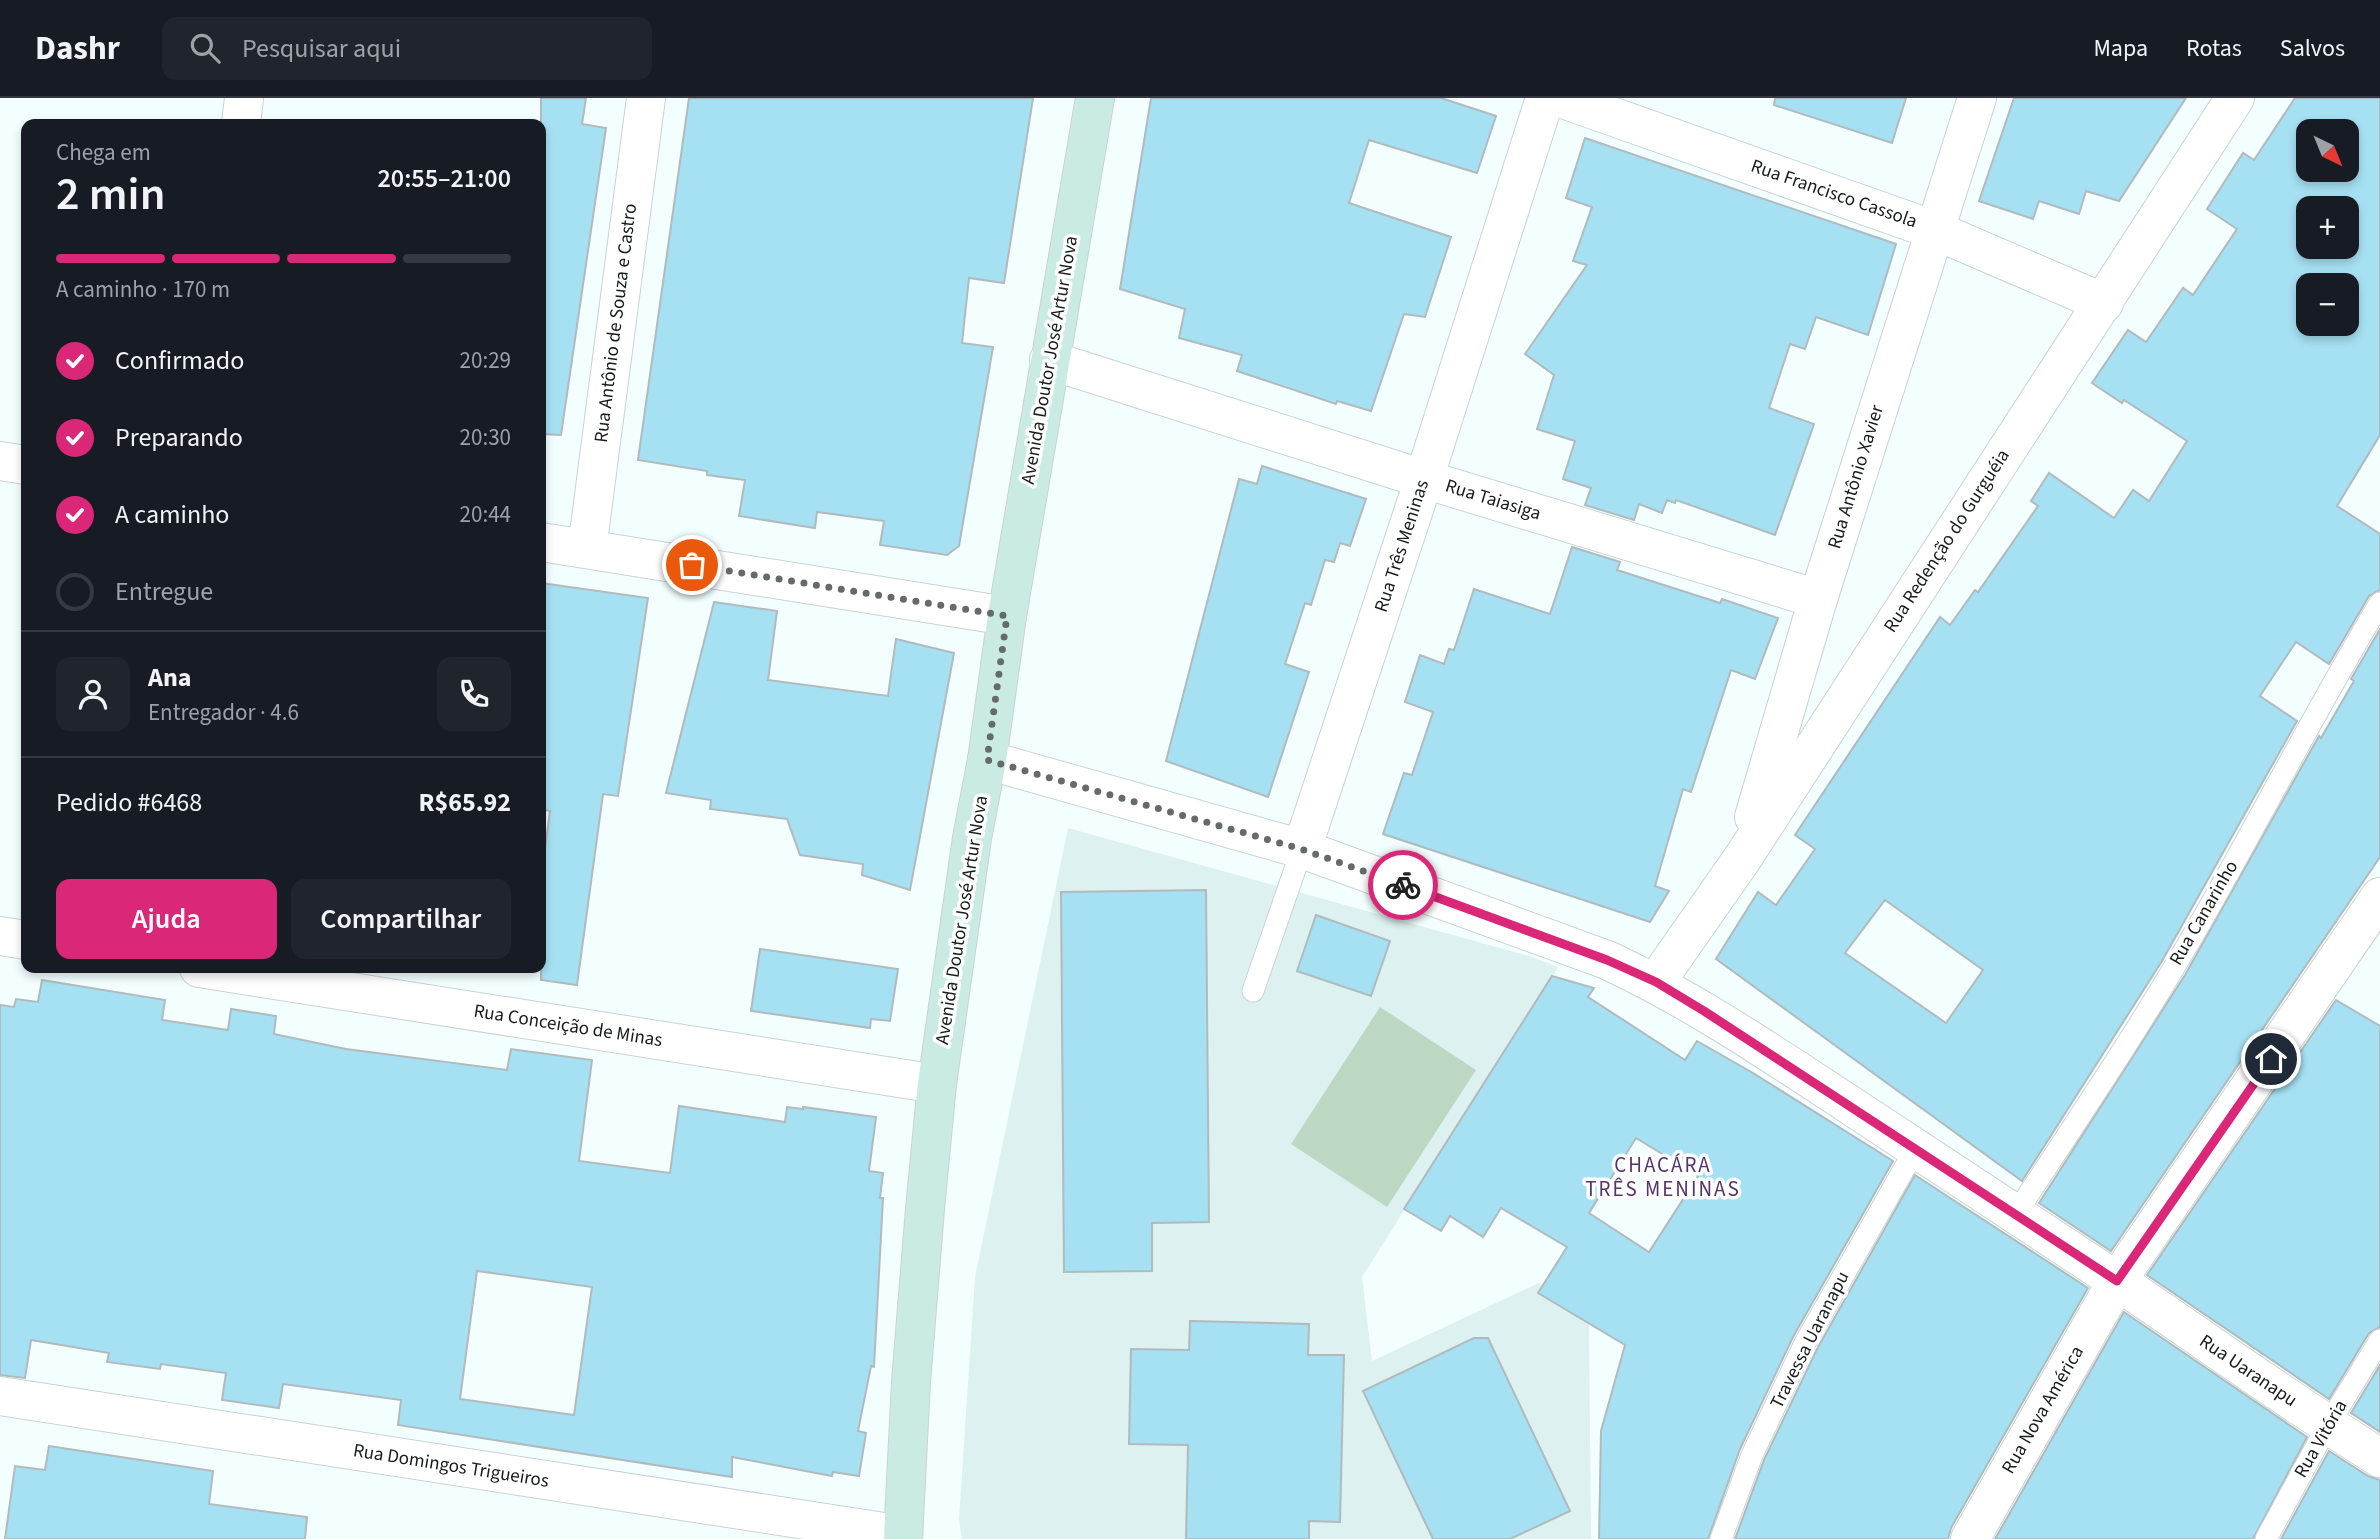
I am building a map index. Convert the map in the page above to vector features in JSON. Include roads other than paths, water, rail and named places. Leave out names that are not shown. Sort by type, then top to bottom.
[{"type":"main road","name":"Avenida Doutor José Artur Nova","points":[[903,1537],[913,1355],[937,1084],[1007,616],[1095,98]]},
{"type":"street","points":[[242,119],[244,98]]},
{"type":"street","name":"Rua Antônio de Souza e Castro","points":[[587,549],[646,98]]},
{"type":"street","name":"Rua Três Meninas","points":[[1301,849],[1424,479],[1545,98]]},
{"type":"street","name":"Rua Francisco Cassola","points":[[1560,98],[1934,230],[2104,303]]},
{"type":"street","name":"Rua Antônio Xavier","points":[[1742,859],[1818,599],[1977,98]]},
{"type":"street","name":"Rua Redenção do Gurguéia","points":[[1656,982],[1742,859],[2235,98]]},
{"type":"street","name":"Rua Taiasiga","points":[[1049,360],[1424,479],[1818,599]]},
{"type":"street","points":[[0,461],[21,464]]},
{"type":"street","points":[[546,543],[1007,616]]},
{"type":"street","name":"Rua Uaranapu","points":[[987,760],[1301,849],[1594,955],[1656,982],[1916,1148],[2380,1458]]},
{"type":"street","name":"Rua Nova América","points":[[1970,1539],[2117,1281],[2380,897]]},
{"type":"street","points":[[0,936],[21,939]]},
{"type":"street","name":"Rua Conceição de Minas","points":[[232,973],[937,1084]]},
{"type":"street","name":"Rua Domingos Trigueiros","points":[[0,1396],[903,1537]]},
{"type":"lane","name":"Rua Canarinho","points":[[2015,1214],[2128,1042],[2195,932],[2315,714],[2380,603]]},
{"type":"lane","name":"Rua Três Meninas","points":[[1252,991],[1301,849]]},
{"type":"lane","name":"Travessa Uaranapu","points":[[1721,1539],[1752,1455],[1805,1343],[1916,1148]]},
{"type":"lane","name":"Rua Vitória","points":[[2266,1539],[2328,1425],[2380,1340]]},
{"type":"district","name":"CHACÁRA TRÊS MENINAS","points":[[1663,1177]]}]
